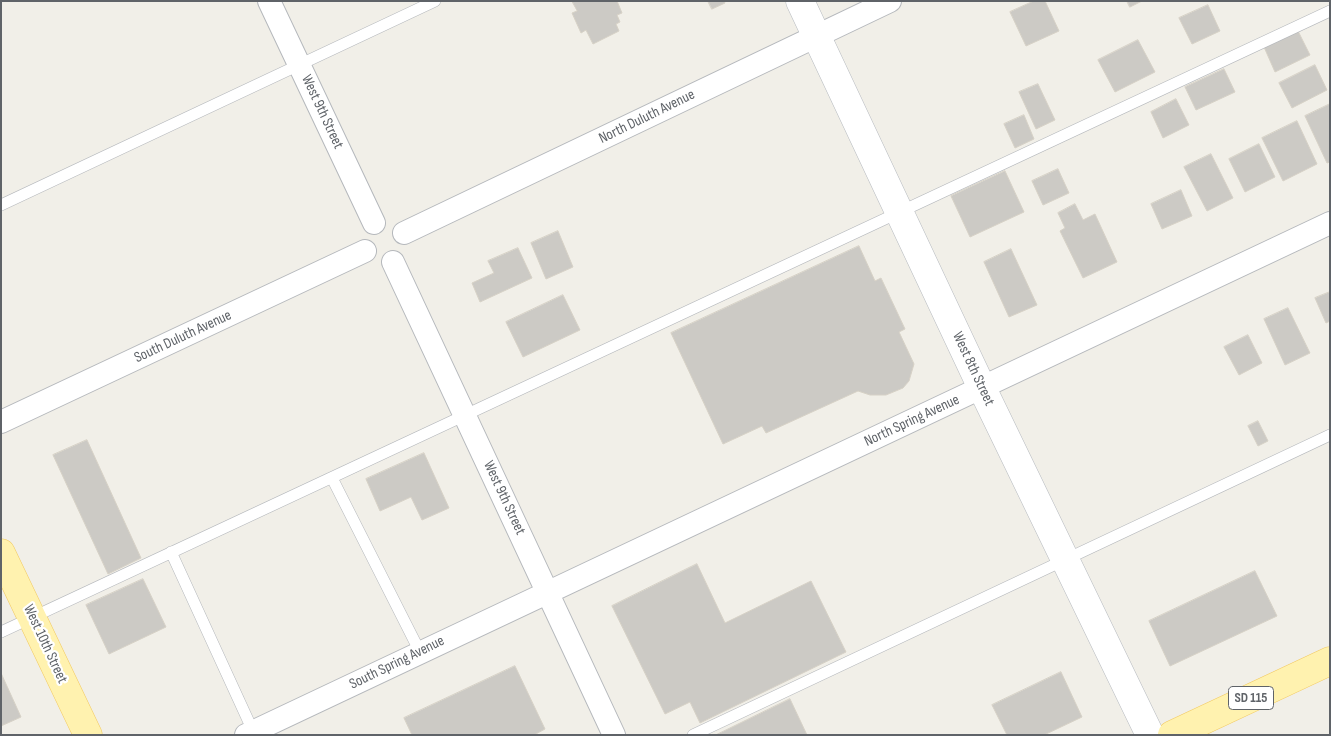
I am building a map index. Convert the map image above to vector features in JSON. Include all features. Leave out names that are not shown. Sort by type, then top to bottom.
[{"type":"main road","name":"West 10th Street","points":[[1,553],[88,735]]},
{"type":"main road","name":"SD 115","points":[[1172,735],[1330,661]]},
{"type":"street","name":"West 9th Street","points":[[270,1],[374,224]]},
{"type":"street","name":"West 8th Street","points":[[800,1],[982,388],[1150,735]]},
{"type":"street","name":"North Duluth Avenue","points":[[404,232],[890,1]]},
{"type":"street","points":[[388,221],[394,223],[404,232],[406,246],[403,253],[393,262],[386,264],[374,261],[365,251],[366,233],[374,224],[388,221]]},
{"type":"street","name":"North Spring Avenue","points":[[547,591],[1330,223]]},
{"type":"street","name":"South Duluth Avenue","points":[[1,422],[365,251]]},
{"type":"street","name":"West 9th Street","points":[[393,262],[614,735]]},
{"type":"street","name":"South Spring Avenue","points":[[250,733],[547,591]]},
{"type":"lane","points":[[1,205],[435,1]]},
{"type":"lane","points":[[1,632],[1330,11]]},
{"type":"lane","points":[[693,735],[1330,435]]},
{"type":"lane","points":[[332,478],[420,652]]},
{"type":"lane","points":[[172,552],[250,733]]},
{"type":"building","points":[[572,1],[617,1],[622,13],[617,15],[620,22],[616,24],[619,31],[593,44],[586,30],[581,33],[572,13],[577,11]]},
{"type":"building","points":[[708,1],[724,1],[725,3],[712,9]]},
{"type":"building","points":[[1034,1],[1045,1],[1059,31],[1026,46],[1010,12]]},
{"type":"building","points":[[1127,1],[1142,1],[1130,7]]},
{"type":"building","points":[[1208,5],[1220,31],[1192,44],[1179,18]]},
{"type":"building","points":[[1298,31],[1310,55],[1275,72],[1264,47]]},
{"type":"building","points":[[1138,40],[1155,72],[1115,92],[1098,60]]},
{"type":"building","points":[[1315,65],[1327,90],[1292,108],[1279,83]]},
{"type":"building","points":[[1224,69],[1235,92],[1196,110],[1185,87]]},
{"type":"building","points":[[1038,84],[1055,120],[1036,129],[1019,92]]},
{"type":"building","points":[[1176,99],[1189,125],[1163,138],[1151,112]]},
{"type":"building","points":[[1330,104],[1330,162],[1327,163],[1305,116]]},
{"type":"building","points":[[1024,115],[1034,139],[1015,148],[1004,124]]},
{"type":"building","points":[[1297,121],[1317,164],[1283,181],[1262,138]]},
{"type":"building","points":[[1259,144],[1275,177],[1245,192],[1229,159]]},
{"type":"building","points":[[1211,154],[1233,198],[1207,211],[1184,167]]},
{"type":"building","points":[[1058,169],[1069,193],[1043,205],[1032,181]]},
{"type":"building","points":[[1005,171],[1024,212],[970,237],[951,196]]},
{"type":"building","points":[[1181,190],[1192,216],[1162,229],[1151,204]]},
{"type":"building","points":[[1075,204],[1083,220],[1095,214],[1117,262],[1083,278],[1060,231],[1065,228],[1058,213]]},
{"type":"building","points":[[558,231],[573,267],[546,279],[531,243]]},
{"type":"building","points":[[859,246],[875,281],[881,278],[905,329],[899,332],[914,364],[909,381],[903,388],[886,395],[870,395],[858,391],[766,433],[762,426],[723,444],[671,333]]},
{"type":"building","points":[[518,248],[532,278],[480,302],[472,283],[494,273],[488,261]]},
{"type":"building","points":[[1011,249],[1037,305],[1009,317],[984,262]]},
{"type":"building","points":[[1330,292],[1330,321],[1326,323],[1315,298]]},
{"type":"building","points":[[563,295],[580,330],[523,357],[506,322]]},
{"type":"building","points":[[1288,308],[1310,353],[1285,365],[1264,319]]},
{"type":"building","points":[[1248,335],[1262,363],[1239,375],[1224,347]]},
{"type":"building","points":[[1258,421],[1268,441],[1258,446],[1248,426]]},
{"type":"building","points":[[87,440],[141,558],[108,574],[53,455]]},
{"type":"building","points":[[424,453],[449,508],[422,520],[411,497],[380,511],[366,479]]},
{"type":"building","points":[[697,564],[725,623],[811,581],[846,652],[700,723],[690,702],[665,714],[612,606]]},
{"type":"building","points":[[1255,571],[1277,616],[1170,666],[1149,621]]},
{"type":"building","points":[[143,579],[166,627],[109,654],[86,605]]},
{"type":"building","points":[[515,666],[545,729],[534,735],[412,735],[404,718]]},
{"type":"building","points":[[1061,672],[1082,717],[1044,735],[1007,735],[992,705]]},
{"type":"building","points":[[1,673],[21,717],[1,726]]},
{"type":"building","points":[[790,699],[807,735],[716,735]]}]
